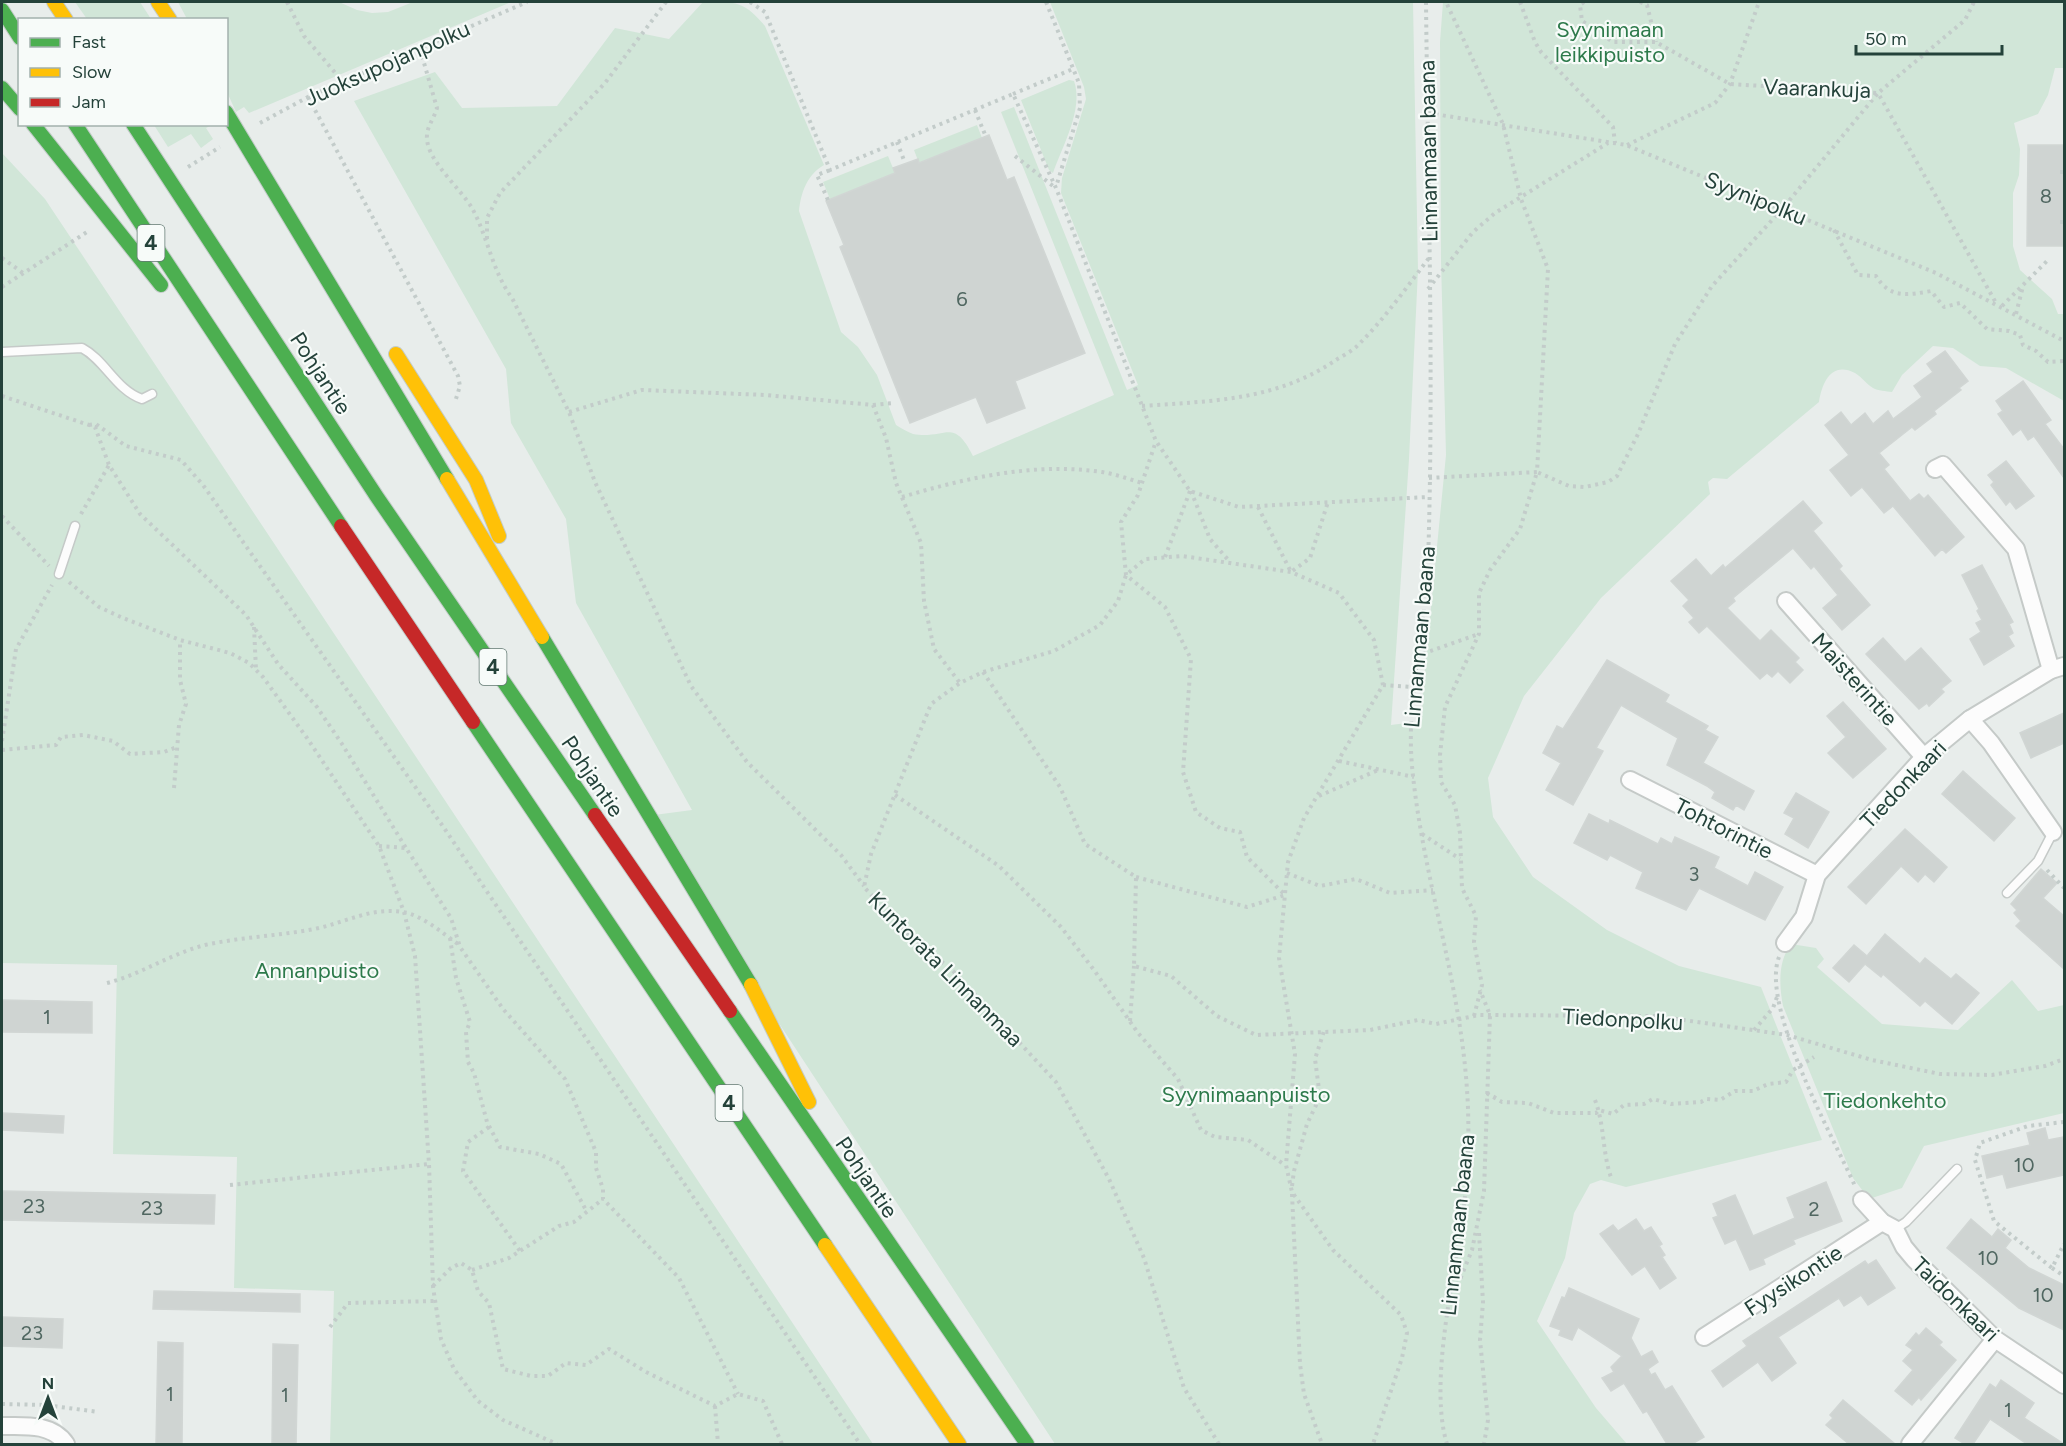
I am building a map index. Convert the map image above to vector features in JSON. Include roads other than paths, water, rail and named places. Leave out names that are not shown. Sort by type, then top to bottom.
[{"type":"highway","points":[[54,2],[65,18]]},
{"type":"highway","points":[[158,2],[169,18]]},
{"type":"highway","points":[[168,2],[174,18]]},
{"type":"highway","points":[[2,10],[18,35]]},
{"type":"highway","points":[[2,88],[18,107]]},
{"type":"highway","points":[[228,115],[746,976],[861,1204]]},
{"type":"highway","points":[[35,126],[133,253],[229,360]]},
{"type":"highway","name":"4","points":[[76,126],[229,360],[959,1444]]},
{"type":"highway","name":"Pohjantie","points":[[134,126],[384,506],[1027,1444]]},
{"type":"highway","points":[[312,254],[363,313]]},
{"type":"highway","points":[[385,338],[476,480],[534,622]]},
{"type":"street","points":[[1935,469],[1943,465],[2016,549],[2058,668]]},
{"type":"street","name":"Maisterintie","points":[[1786,602],[1924,757]]},
{"type":"street","name":"Tiedonkaari","points":[[1785,943],[1804,917],[1816,876],[1924,757],[1970,719],[2058,668]]},
{"type":"street","points":[[1970,719],[1991,743],[2053,832]]},
{"type":"street","name":"Tohtorintie","points":[[1630,780],[1816,876]]},
{"type":"street","name":"Taidonkaari","points":[[1862,1200],[1888,1226],[1914,1259],[1995,1340],[2064,1385]]},
{"type":"street","name":"Fyysikontie","points":[[1704,1337],[1888,1226]]},
{"type":"street","points":[[1910,1444],[1995,1340]]},
{"type":"street","points":[[2,1426],[40,1427],[55,1433],[65,1443]]},
{"type":"lane","points":[[2,352],[82,348],[91,353],[131,395],[142,399],[152,394]]},
{"type":"lane","points":[[59,574],[75,526]]},
{"type":"lane","points":[[2007,893],[2038,861],[2053,832]]},
{"type":"lane","points":[[1888,1226],[1906,1222],[1957,1169]]},
{"type":"park label","name":"Syynimaan leikkipuisto","points":[[1610,42]]},
{"type":"park label","name":"Annanpuisto","points":[[317,970]]},
{"type":"park label","name":"Syynimaanpuisto","points":[[1246,1094]]},
{"type":"park label","name":"Tiedonkehto","points":[[1885,1100]]}]
